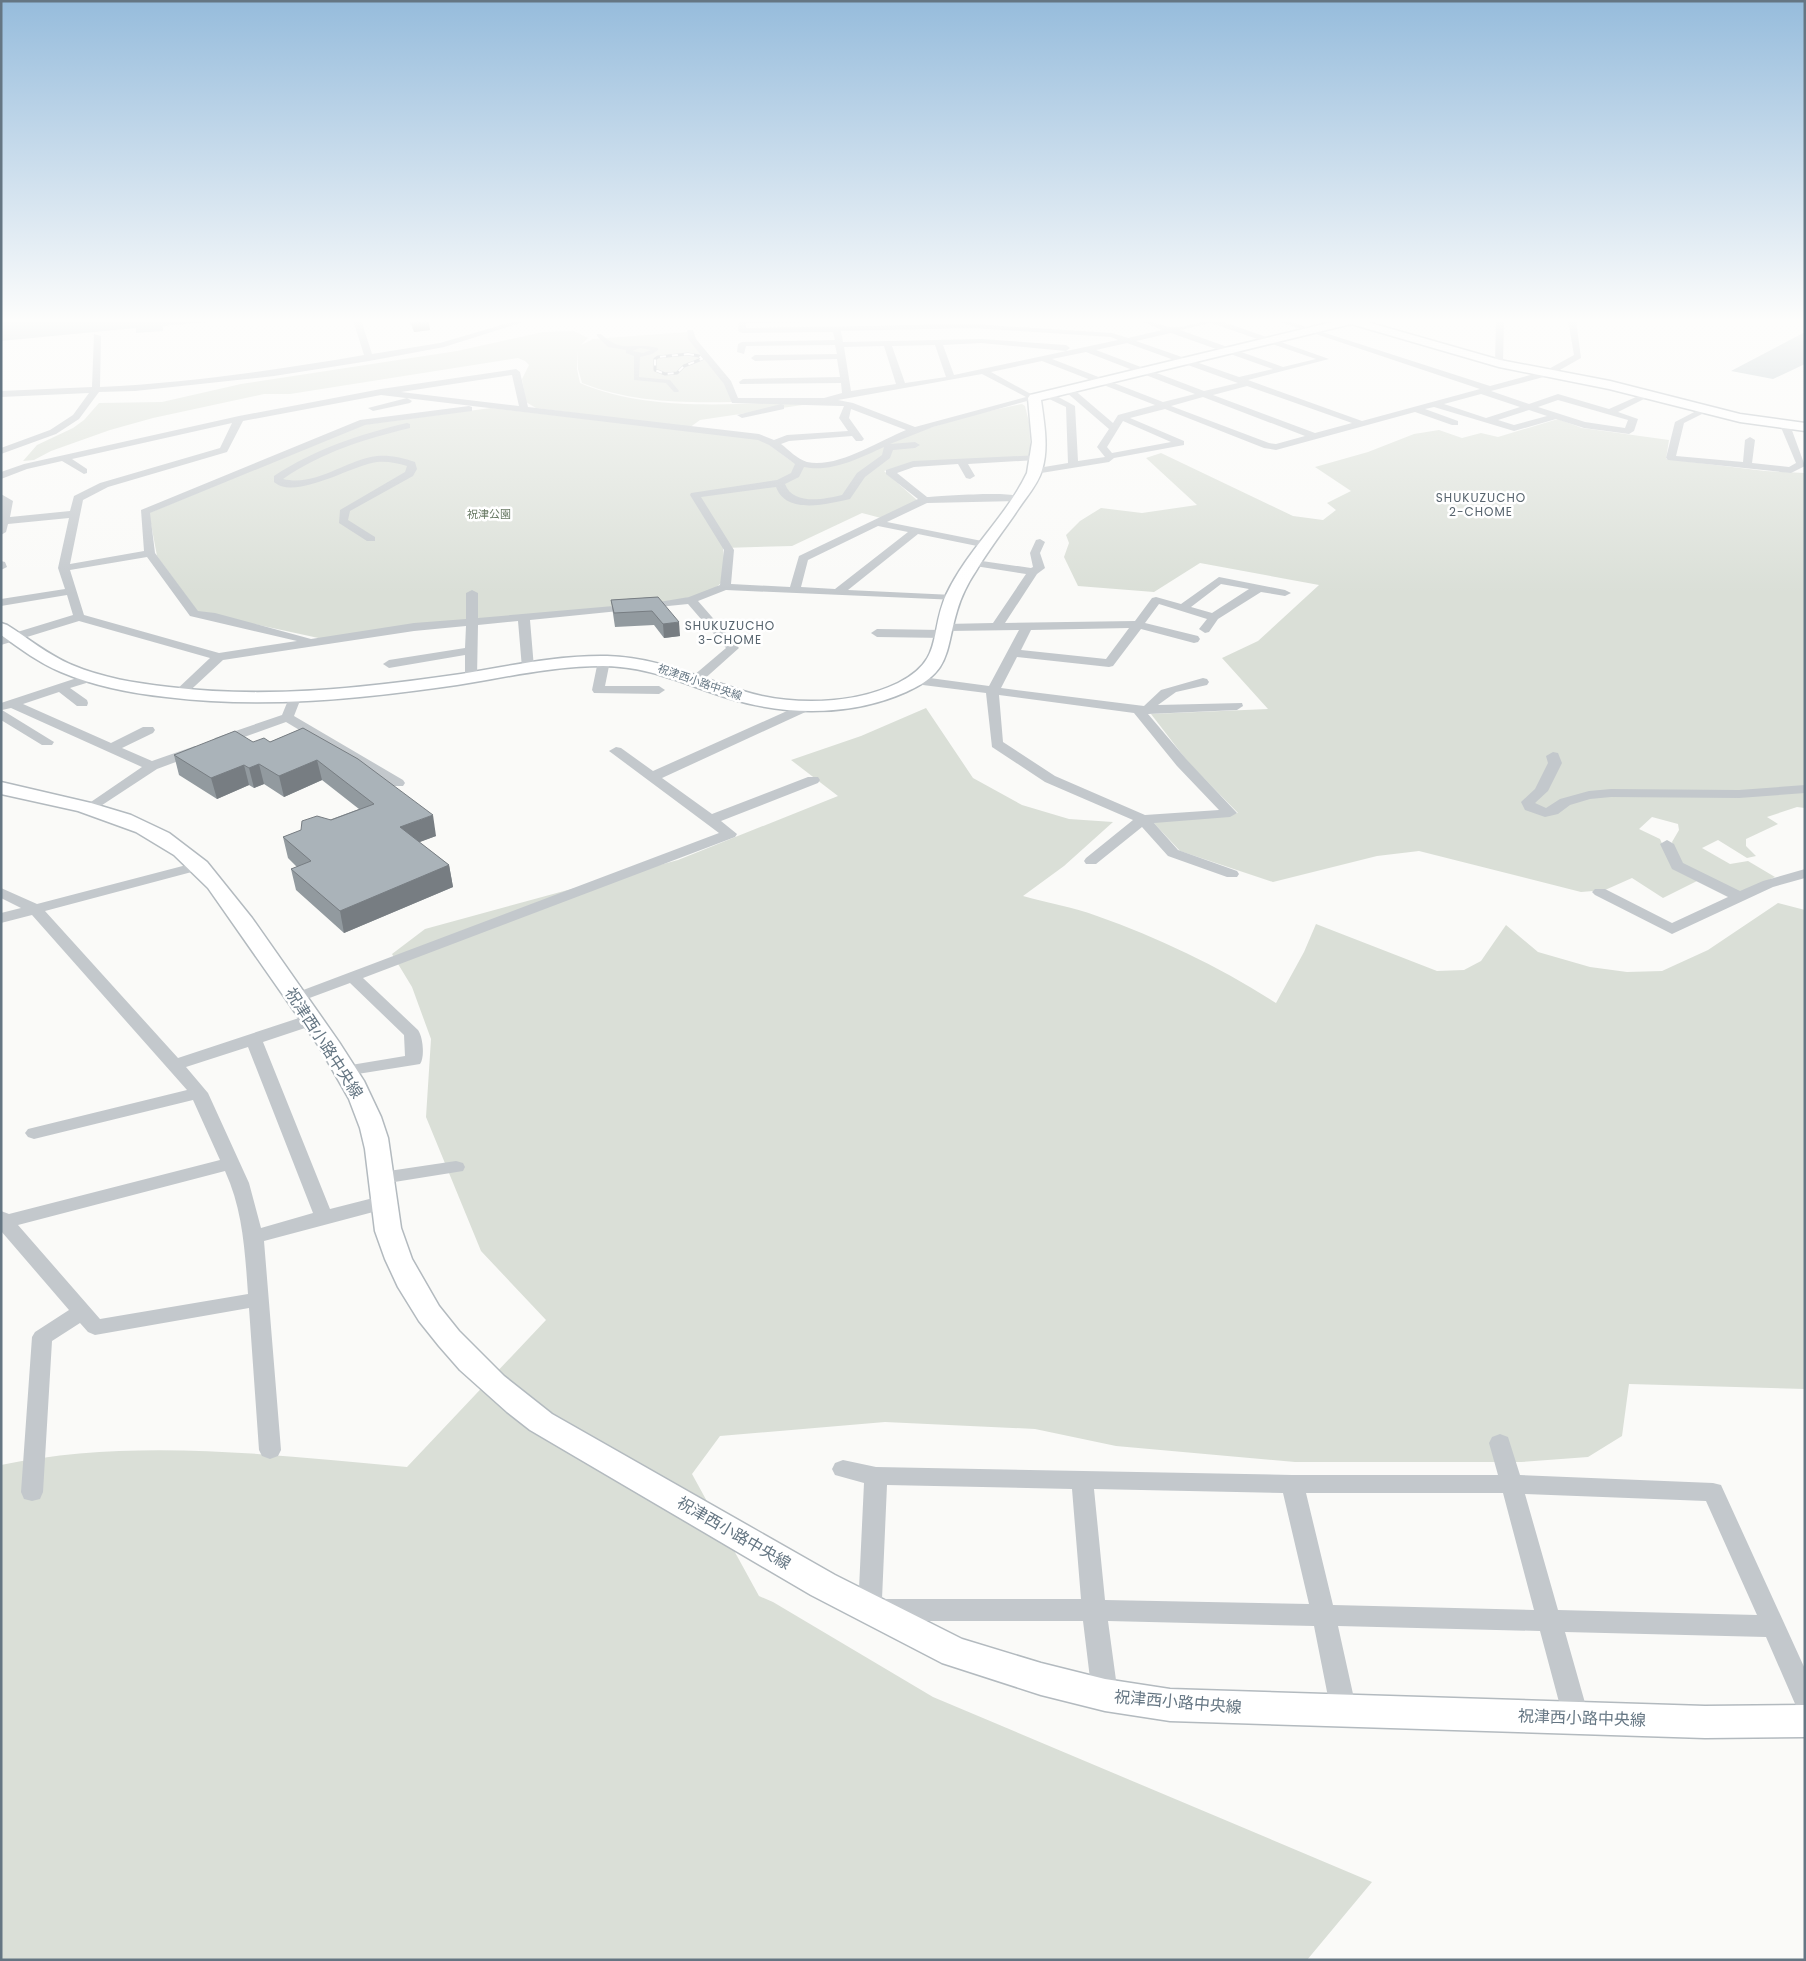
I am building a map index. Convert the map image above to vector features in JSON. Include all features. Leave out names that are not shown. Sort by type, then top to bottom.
[{"type":"main road","name":"祝津西小路中央線","points":[[6,635],[55,663],[92,678],[178,695],[234,698],[296,698],[372,692],[528,668],[604,661],[641,664],[697,679],[747,698],[807,706],[868,698],[900,689],[935,666],[940,656],[953,598],[1019,498],[1036,464],[1040,412]]},
{"type":"main road","points":[[1713,412],[1805,427]]},
{"type":"main road","name":"祝津西小路中央線","points":[[1,788],[90,808],[125,820],[163,837],[198,866],[248,927],[357,1088],[378,1144],[388,1230],[401,1264],[437,1322],[466,1358],[506,1396],[541,1422],[870,1610],[954,1652],[1041,1679],[1105,1695],[1170,1705],[1705,1722],[1805,1721]]},
{"type":"street","points":[[1,451],[33,441],[60,428],[76,417],[80,412]]},
{"type":"street","points":[[1,476],[24,467],[278,412]]},
{"type":"street","points":[[312,642],[215,617],[194,614],[150,553],[144,512],[363,422],[450,412]]},
{"type":"street","points":[[371,538],[343,522],[345,510],[409,474],[412,464],[403,460],[373,459],[358,462],[309,483],[289,485],[279,482],[278,478],[296,465],[371,434],[487,412]]},
{"type":"street","points":[[553,412],[759,436],[775,443],[800,464],[827,465],[914,430],[985,412]]},
{"type":"street","points":[[742,415],[763,412]]},
{"type":"street","points":[[845,412],[844,418],[867,450]]},
{"type":"street","points":[[865,412],[914,430]]},
{"type":"street","points":[[1070,412],[1073,464]]},
{"type":"street","points":[[1094,412],[1113,428]]},
{"type":"street","points":[[1110,456],[1102,447],[1120,417],[1140,412]]},
{"type":"street","points":[[1176,412],[1267,446],[1276,447],[1406,412]]},
{"type":"street","points":[[1249,412],[1313,436]]},
{"type":"street","points":[[1328,412],[1363,424]]},
{"type":"street","points":[[1422,412],[1455,423]]},
{"type":"street","points":[[1460,412],[1514,428],[1556,416]]},
{"type":"street","points":[[1488,420],[1513,412]]},
{"type":"street","points":[[1542,412],[1584,425],[1629,431],[1633,419],[1610,412]]},
{"type":"street","points":[[1702,412],[1680,422],[1671,458],[1791,470],[1801,464],[1785,425]]},
{"type":"street","points":[[925,500],[890,472],[913,464],[961,461],[1073,464],[1108,459],[1110,456],[1181,443],[1120,417]]},
{"type":"street","points":[[78,617],[64,568],[78,498],[104,485],[224,450],[239,419]]},
{"type":"street","points":[[775,443],[787,438],[854,433]]},
{"type":"street","points":[[1747,467],[1750,440]]},
{"type":"street","points":[[780,483],[780,487],[792,499],[804,502],[846,497],[861,475],[887,456],[888,448],[892,446],[915,445]]},
{"type":"street","points":[[1722,464],[1727,449]]},
{"type":"street","points":[[887,456],[898,460]]},
{"type":"street","points":[[64,458],[84,471]]},
{"type":"street","points":[[961,461],[970,476]]},
{"type":"street","points":[[725,587],[729,550],[695,494],[780,483],[795,475],[800,464]]},
{"type":"street","points":[[1,497],[8,502],[1,532]]},
{"type":"street","points":[[795,590],[803,558],[925,500],[994,497],[1019,498]]},
{"type":"street","points":[[4,521],[74,514]]},
{"type":"street","points":[[877,523],[987,545]]},
{"type":"street","points":[[838,592],[916,531]]},
{"type":"street","points":[[996,628],[1033,572],[1039,568],[1035,553],[1040,542]]},
{"type":"street","points":[[64,568],[150,553]]},
{"type":"street","points":[[975,563],[1033,572]]},
{"type":"street","points":[[1182,608],[1219,580],[1285,593]]},
{"type":"street","points":[[6,635],[78,617],[219,657],[414,626],[470,623],[658,605],[691,600],[725,587],[953,598]]},
{"type":"street","points":[[1205,629],[1214,617],[1259,588]]},
{"type":"street","points":[[1,603],[70,591]]},
{"type":"street","points":[[471,677],[470,623],[472,593]]},
{"type":"street","points":[[691,600],[733,648],[697,679]]},
{"type":"street","points":[[1012,653],[1109,663],[1156,600],[1214,617]]},
{"type":"street","points":[[524,618],[528,668]]},
{"type":"street","points":[[877,633],[1137,624],[1194,638]]},
{"type":"street","points":[[1027,627],[992,692],[997,744],[1050,780],[1143,819],[1173,853],[1232,874]]},
{"type":"street","points":[[389,664],[470,651]]},
{"type":"street","points":[[178,695],[219,657]]},
{"type":"street","points":[[604,661],[598,690],[659,690]]},
{"type":"street","points":[[1143,710],[1163,692],[1200,683],[1187,672]]},
{"type":"street","points":[[7,705],[92,678]]},
{"type":"street","points":[[915,680],[992,692],[1143,710],[1237,706]]},
{"type":"street","points":[[62,688],[82,702]]},
{"type":"street","points":[[90,808],[152,766],[287,717],[296,698]]},
{"type":"street","points":[[7,705],[67,728],[152,766]]},
{"type":"street","points":[[652,777],[807,706]]},
{"type":"street","points":[[1091,861],[1143,819],[1230,813],[1182,763],[1143,710]]},
{"type":"street","points":[[1,714],[43,739],[67,728]]},
{"type":"street","points":[[287,717],[398,782]]},
{"type":"street","points":[[110,748],[148,730]]},
{"type":"street","points":[[175,1065],[253,1039],[304,1009],[352,976],[730,834],[616,751]]},
{"type":"street","points":[[1553,756],[1555,763],[1541,791],[1528,802],[1530,807],[1536,811],[1552,811],[1565,802],[1596,794],[1739,794],[1805,789]]},
{"type":"street","points":[[711,820],[813,780]]},
{"type":"street","points":[[1667,844],[1677,866],[1740,897]]},
{"type":"street","points":[[1,918],[198,866]]},
{"type":"street","points":[[1600,892],[1672,929],[1768,884],[1805,873]]},
{"type":"street","points":[[1,892],[35,910],[199,1093],[240,1183],[254,1237],[270,1450]]},
{"type":"street","points":[[345,1071],[414,1060],[412,1034],[352,976]]},
{"type":"street","points":[[253,1039],[324,1217]]},
{"type":"street","points":[[34,1133],[199,1093]]},
{"type":"street","points":[[231,1163],[3,1220],[95,1327],[260,1298]]},
{"type":"street","points":[[254,1237],[324,1217],[383,1190],[456,1167]]},
{"type":"street","points":[[32,1492],[42,1337],[82,1312]]},
{"type":"street","points":[[1500,1443],[1576,1717]]},
{"type":"street","points":[[843,1469],[876,1476],[1292,1484],[1511,1484],[1713,1492],[1805,1698]]},
{"type":"street","points":[[876,1476],[870,1610],[1094,1610],[1774,1626]]},
{"type":"street","points":[[1082,1480],[1094,1610],[1105,1695]]},
{"type":"street","points":[[1292,1484],[1324,1616],[1344,1712]]},
{"type":"green space","points":[[91,412],[183,412],[110,430],[51,451],[34,460],[23,461],[37,445],[73,428]]},
{"type":"green space","name":"祝津公園","points":[[464,412],[522,412],[753,438],[764,441],[791,461],[827,467],[920,431],[987,412],[1026,412],[1029,422],[1031,457],[915,463],[884,471],[918,501],[881,518],[862,513],[792,546],[723,548],[724,572],[723,579],[719,585],[703,594],[653,604],[323,639],[198,612],[157,556],[149,513],[362,425]]},
{"type":"green space","points":[[563,412],[758,412],[700,420],[689,428]]},
{"type":"green space","points":[[1558,419],[1582,428],[1669,440],[1666,459],[1765,471],[1805,473],[1805,808],[1797,807],[1767,817],[1778,824],[1746,839],[1746,846],[1756,856],[1747,858],[1718,840],[1702,848],[1730,864],[1748,861],[1775,877],[1739,894],[1682,867],[1672,842],[1679,830],[1678,824],[1652,817],[1639,829],[1660,839],[1672,866],[1699,880],[1663,898],[1632,878],[1605,890],[1581,892],[1419,851],[1377,856],[1273,882],[1180,851],[1152,821],[1238,813],[1188,762],[1151,714],[1268,709],[1222,658],[1258,641],[1319,585],[1200,563],[1154,592],[1078,586],[1064,557],[1069,543],[1066,535],[1080,521],[1101,508],[1142,513],[1197,505],[1146,458],[1161,453],[1293,516],[1323,520],[1336,510],[1327,503],[1351,491],[1315,467],[1368,452],[1414,434],[1439,430],[1462,438],[1481,433],[1498,437]]},
{"type":"green space","points":[[926,708],[973,778],[1022,805],[1069,819],[1113,822],[1064,866],[1023,896],[1088,913],[1143,934],[1211,965],[1276,1003],[1304,952],[1316,924],[1437,971],[1464,970],[1481,961],[1506,925],[1538,952],[1590,967],[1627,972],[1662,971],[1708,950],[1778,903],[1805,910],[1805,1389],[1629,1384],[1622,1436],[1588,1457],[1521,1462],[1295,1462],[1116,1446],[1035,1429],[885,1422],[720,1436],[692,1474],[759,1596],[773,1602],[933,1697],[1372,1882],[1307,1960],[1,1960],[1,1465],[51,1457],[153,1450],[255,1454],[407,1467],[546,1320],[481,1251],[426,1117],[431,1039],[412,987],[392,954],[425,929],[678,860],[838,796],[791,760],[861,736]]},
{"type":"building","points":[[658,597],[679,622],[663,624],[652,611],[614,613],[611,600]]},
{"type":"building","points":[[303,728],[358,759],[433,815],[400,827],[449,865],[340,911],[291,869],[311,861],[283,837],[301,830],[302,821],[317,816],[331,820],[374,804],[317,760],[279,776],[259,764],[249,768],[244,765],[211,778],[174,755],[235,731],[253,742],[264,738],[270,742]]},
{"type":"district","name":"SHUKUZUCHO 2-CHOME","points":[[1481,504]]},
{"type":"district","name":"SHUKUZUCHO 3-CHOME","points":[[730,632]]}]
